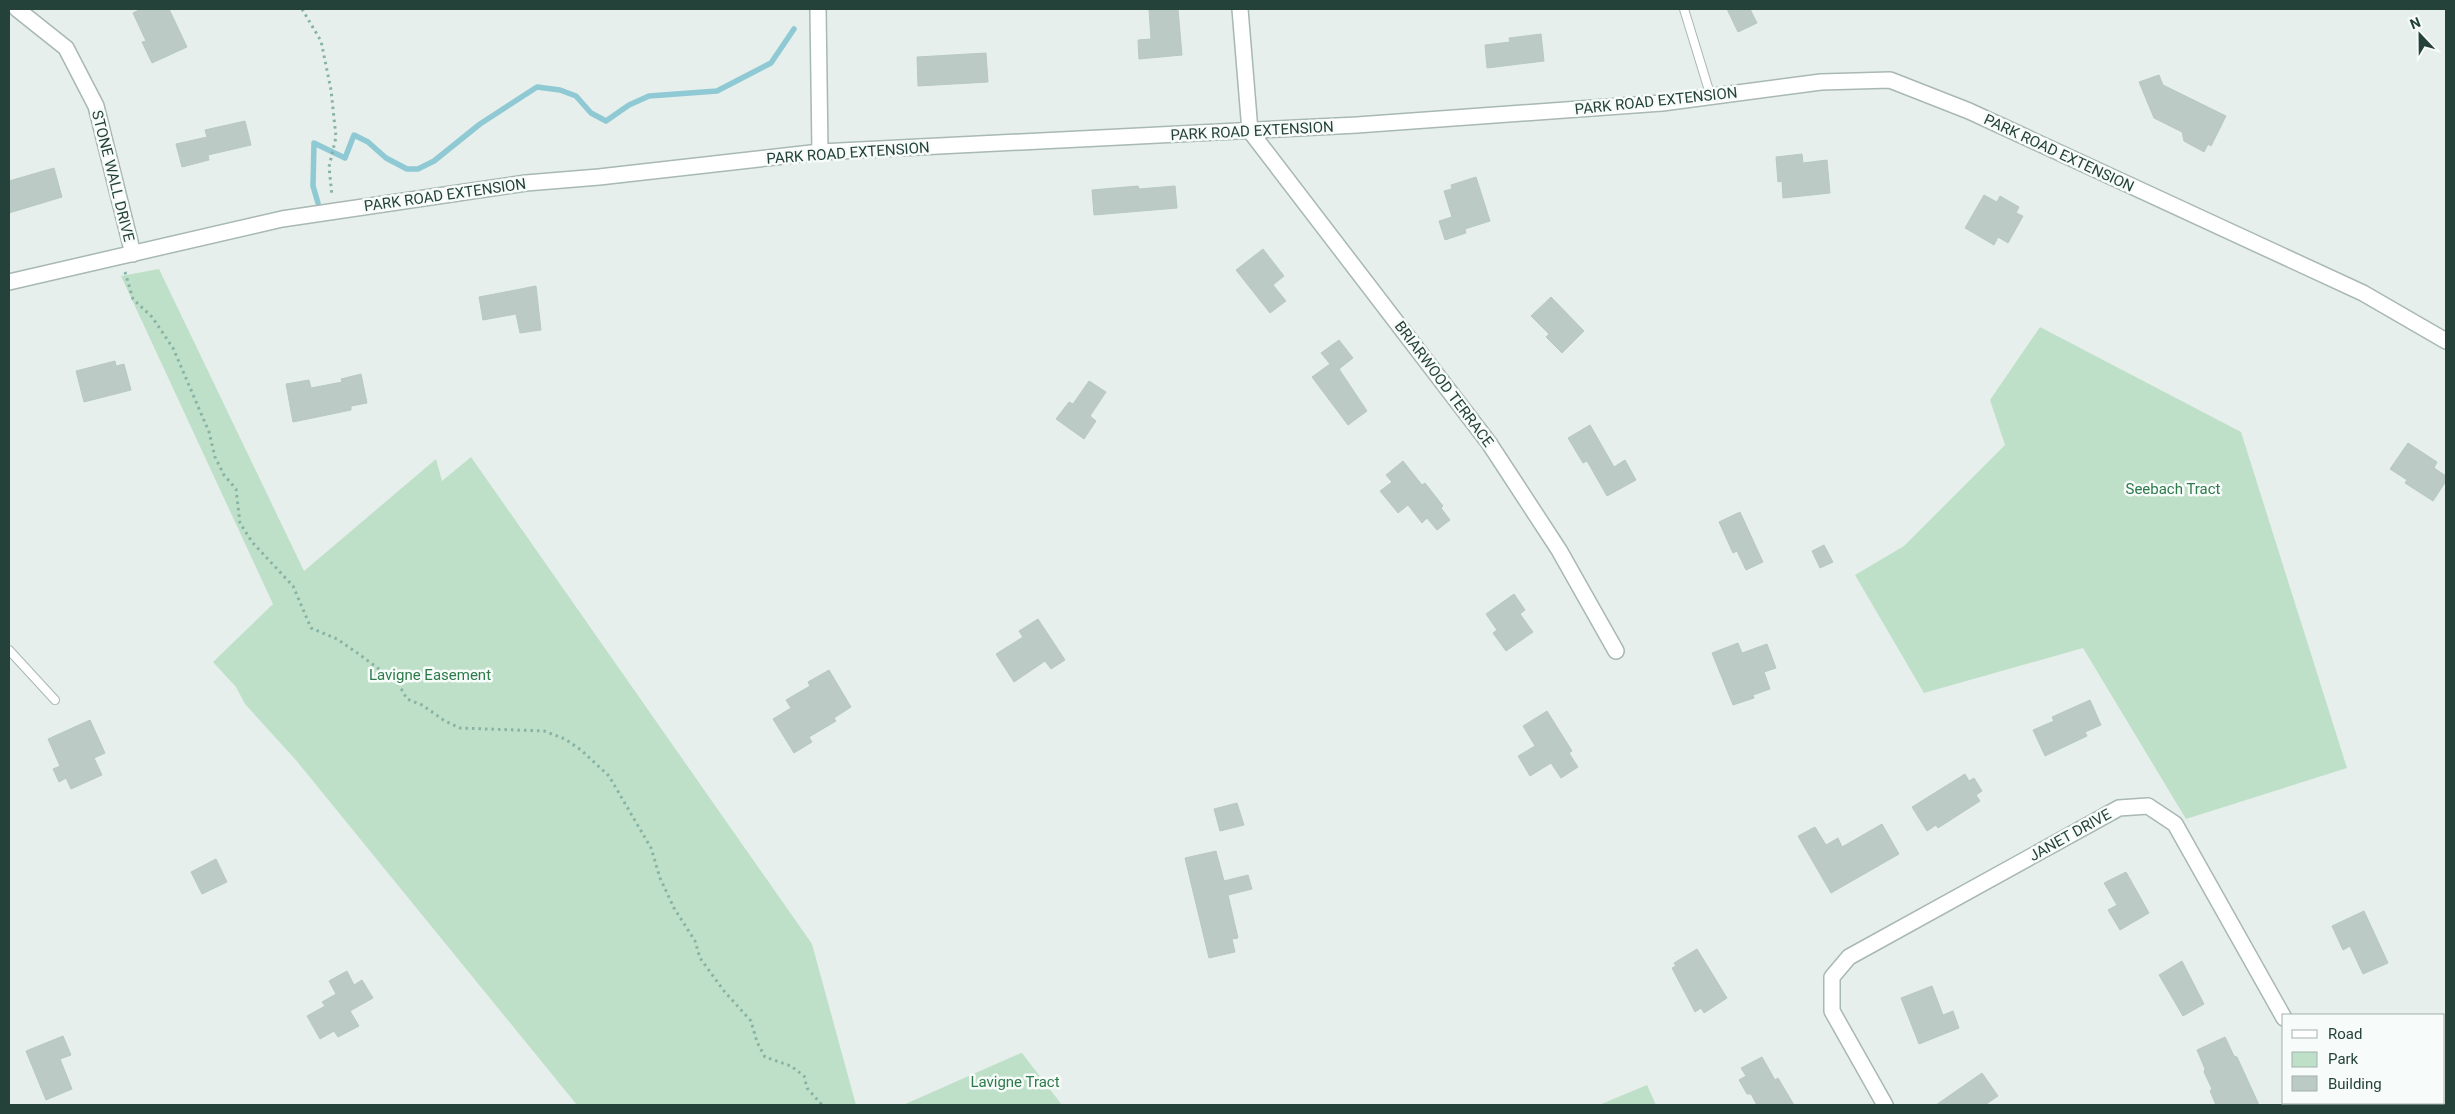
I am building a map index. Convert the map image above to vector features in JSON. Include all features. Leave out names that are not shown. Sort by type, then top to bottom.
[{"type":"street","name":"STONE WALL DRIVE","points":[[17,9],[66,48],[96,106],[129,255]]},
{"type":"street","points":[[818,9],[820,152]]},
{"type":"street","points":[[1240,9],[1250,131]]},
{"type":"street","name":"PARK ROAD EXTENSION","points":[[9,282],[282,219],[526,183],[599,178],[820,152],[1250,131],[1662,103],[1821,82],[1890,80],[1969,111],[2363,293],[2446,341]]},
{"type":"street","name":"BRIARWOOD TERRACE","points":[[1250,131],[1489,443],[1559,550],[1616,651]]},
{"type":"street","name":"JANET DRIVE","points":[[1885,1105],[1832,1011],[1832,977],[1849,957],[2119,808],[2148,806],[2174,824],[2282,1014]]},
{"type":"lane","points":[[1684,9],[1711,97]]},
{"type":"lane","points":[[9,650],[55,700]]},
{"type":"path","points":[[302,9],[321,41],[331,90],[336,137],[329,167],[330,187],[338,211]]},
{"type":"path","points":[[129,255],[125,275],[133,299],[152,317],[173,348],[208,432],[214,457],[224,475],[236,489],[240,523],[252,542],[293,586],[311,628],[337,639],[356,652],[398,683],[407,699],[422,705],[445,721],[460,728],[544,731],[565,739],[609,776],[651,848],[660,878],[674,908],[695,940],[700,958],[708,971],[751,1021],[757,1042],[766,1057],[791,1066],[804,1076],[807,1088],[822,1105]]},
{"type":"green space","name":"Lavigne Easement","points":[[159,269],[304,571],[436,459],[442,481],[471,457],[812,944],[856,1105],[577,1105],[295,759],[245,704],[236,687],[213,662],[273,604],[121,276]]},
{"type":"green space","name":"Seebach Tract","points":[[2040,327],[2241,432],[2347,768],[2186,819],[2083,648],[1924,693],[1855,575],[1904,546],[2005,445],[1990,400]]},
{"type":"green space","name":"Lavigne Tract","points":[[1021,1053],[1062,1105],[903,1105]]},
{"type":"green space","points":[[1647,1085],[1656,1105],[1599,1105]]},
{"type":"building","points":[[141,9],[169,9],[187,47],[152,63],[142,42],[146,41],[133,13]]},
{"type":"building","points":[[1149,9],[1178,9],[1182,55],[1139,59],[1138,40],[1151,39]]},
{"type":"building","points":[[1727,9],[1750,9],[1757,23],[1738,32]]},
{"type":"building","points":[[1541,34],[1544,61],[1487,68],[1485,45],[1510,42],[1509,38]]},
{"type":"building","points":[[986,53],[988,82],[918,86],[917,57]]},
{"type":"building","points":[[2159,75],[2163,85],[2226,116],[2211,146],[2208,144],[2204,152],[2184,141],[2182,132],[2154,118],[2139,82]]},
{"type":"building","points":[[245,121],[251,145],[208,155],[209,160],[182,167],[176,144],[207,137],[205,130]]},
{"type":"building","points":[[1802,154],[1803,163],[1827,160],[1830,193],[1783,198],[1782,181],[1778,182],[1776,157]]},
{"type":"building","points":[[54,168],[62,197],[9,213],[9,181]]},
{"type":"building","points":[[1476,177],[1490,221],[1465,229],[1466,233],[1445,240],[1439,221],[1452,217],[1444,191],[1452,189],[1451,185]]},
{"type":"building","points":[[1138,186],[1139,189],[1175,186],[1177,208],[1094,215],[1092,190]]},
{"type":"building","points":[[1984,195],[1997,202],[2000,196],[2019,207],[2016,213],[2023,216],[2008,243],[1998,237],[1994,245],[1965,228]]},
{"type":"building","points":[[1263,249],[1284,276],[1273,285],[1286,301],[1270,313],[1236,270]]},
{"type":"building","points":[[536,286],[541,330],[520,333],[516,314],[483,320],[479,297]]},
{"type":"building","points":[[1551,297],[1584,331],[1562,353],[1546,337],[1549,334],[1531,316]]},
{"type":"building","points":[[1339,340],[1353,358],[1339,369],[1367,411],[1348,425],[1312,377],[1330,364],[1321,353]]},
{"type":"building","points":[[115,361],[116,366],[124,364],[131,390],[84,402],[76,371]]},
{"type":"building","points":[[361,374],[367,403],[351,406],[351,410],[293,422],[286,384],[309,380],[311,388],[342,382],[341,379]]},
{"type":"building","points":[[1089,381],[1106,392],[1090,416],[1096,421],[1084,439],[1056,419],[1069,402],[1073,404]]},
{"type":"building","points":[[1590,425],[1614,467],[1625,460],[1636,480],[1607,496],[1587,461],[1583,463],[1568,438]]},
{"type":"building","points":[[2408,443],[2437,462],[2434,468],[2446,476],[2446,481],[2433,501],[2405,483],[2407,480],[2390,469]]},
{"type":"building","points":[[1403,461],[1422,485],[1425,483],[1443,506],[1441,508],[1450,520],[1437,530],[1427,518],[1422,523],[1408,505],[1398,513],[1380,491],[1392,482],[1386,475]]},
{"type":"building","points":[[1740,512],[1763,562],[1746,570],[1737,551],[1733,553],[1719,522]]},
{"type":"building","points":[[1824,545],[1833,562],[1820,568],[1812,551]]},
{"type":"building","points":[[1514,594],[1525,610],[1520,614],[1533,632],[1506,651],[1493,633],[1497,630],[1486,614]]},
{"type":"building","points":[[1038,619],[1065,660],[1051,669],[1045,661],[1014,682],[996,654],[1023,637],[1019,631]]},
{"type":"building","points":[[1738,643],[1742,653],[1767,644],[1776,668],[1764,672],[1770,689],[1753,695],[1754,698],[1733,705],[1712,653]]},
{"type":"building","points":[[829,670],[851,707],[834,718],[836,721],[809,737],[812,742],[794,753],[773,719],[791,708],[786,700],[810,686],[808,682]]},
{"type":"building","points":[[2090,700],[2101,725],[2085,732],[2087,736],[2045,756],[2033,730],[2054,721],[2052,717]]},
{"type":"building","points":[[1547,711],[1572,751],[1569,753],[1578,767],[1561,778],[1551,763],[1530,776],[1518,756],[1535,746],[1523,726]]},
{"type":"building","points":[[90,720],[105,753],[94,758],[102,775],[71,789],[66,778],[59,782],[53,769],[60,766],[48,739]]},
{"type":"building","points":[[1965,774],[1969,781],[1974,778],[1982,791],[1976,795],[1980,801],[1938,828],[1936,825],[1927,831],[1912,807]]},
{"type":"building","points":[[1237,803],[1244,825],[1220,831],[1214,809]]},
{"type":"building","points":[[1882,824],[1899,854],[1831,893],[1798,836],[1815,827],[1826,845],[1838,838],[1842,847]]},
{"type":"building","points":[[1216,851],[1224,881],[1248,875],[1252,889],[1228,895],[1238,938],[1232,939],[1235,952],[1209,958],[1185,858]]},
{"type":"building","points":[[216,859],[227,882],[202,894],[191,872]]},
{"type":"building","points":[[2126,872],[2149,913],[2120,930],[2108,910],[2117,905],[2104,883]]},
{"type":"building","points":[[2364,911],[2388,963],[2363,974],[2350,946],[2343,950],[2332,926]]},
{"type":"building","points":[[1697,949],[1727,998],[1704,1013],[1701,1008],[1695,1012],[1672,968],[1676,966],[1674,963]]},
{"type":"building","points":[[2182,961],[2204,1004],[2183,1016],[2159,975]]},
{"type":"building","points":[[347,971],[354,985],[362,980],[373,998],[350,1011],[359,1026],[338,1037],[334,1031],[320,1039],[307,1016],[325,1006],[322,1002],[336,994],[329,981]]},
{"type":"building","points":[[1932,986],[1943,1015],[1953,1011],[1959,1028],[1919,1044],[1901,998]]},
{"type":"building","points":[[63,1036],[71,1055],[60,1059],[72,1089],[46,1100],[26,1051]]},
{"type":"building","points":[[2225,1037],[2234,1056],[2237,1057],[2259,1105],[2216,1105],[2197,1050]]},
{"type":"building","points":[[1762,1057],[1775,1080],[1778,1078],[1794,1105],[1757,1105],[1751,1094],[1747,1094],[1739,1080],[1746,1076],[1741,1068]]},
{"type":"building","points":[[1982,1073],[1998,1096],[1985,1105],[1936,1105]]},
{"type":"waterway","points":[[318,203],[313,186],[314,143],[345,158],[354,135],[368,142],[386,158],[407,169],[418,169],[434,161],[480,124],[537,87],[560,90],[576,96],[591,113],[606,121],[629,105],[649,96],[717,91],[771,63],[794,29]]}]
